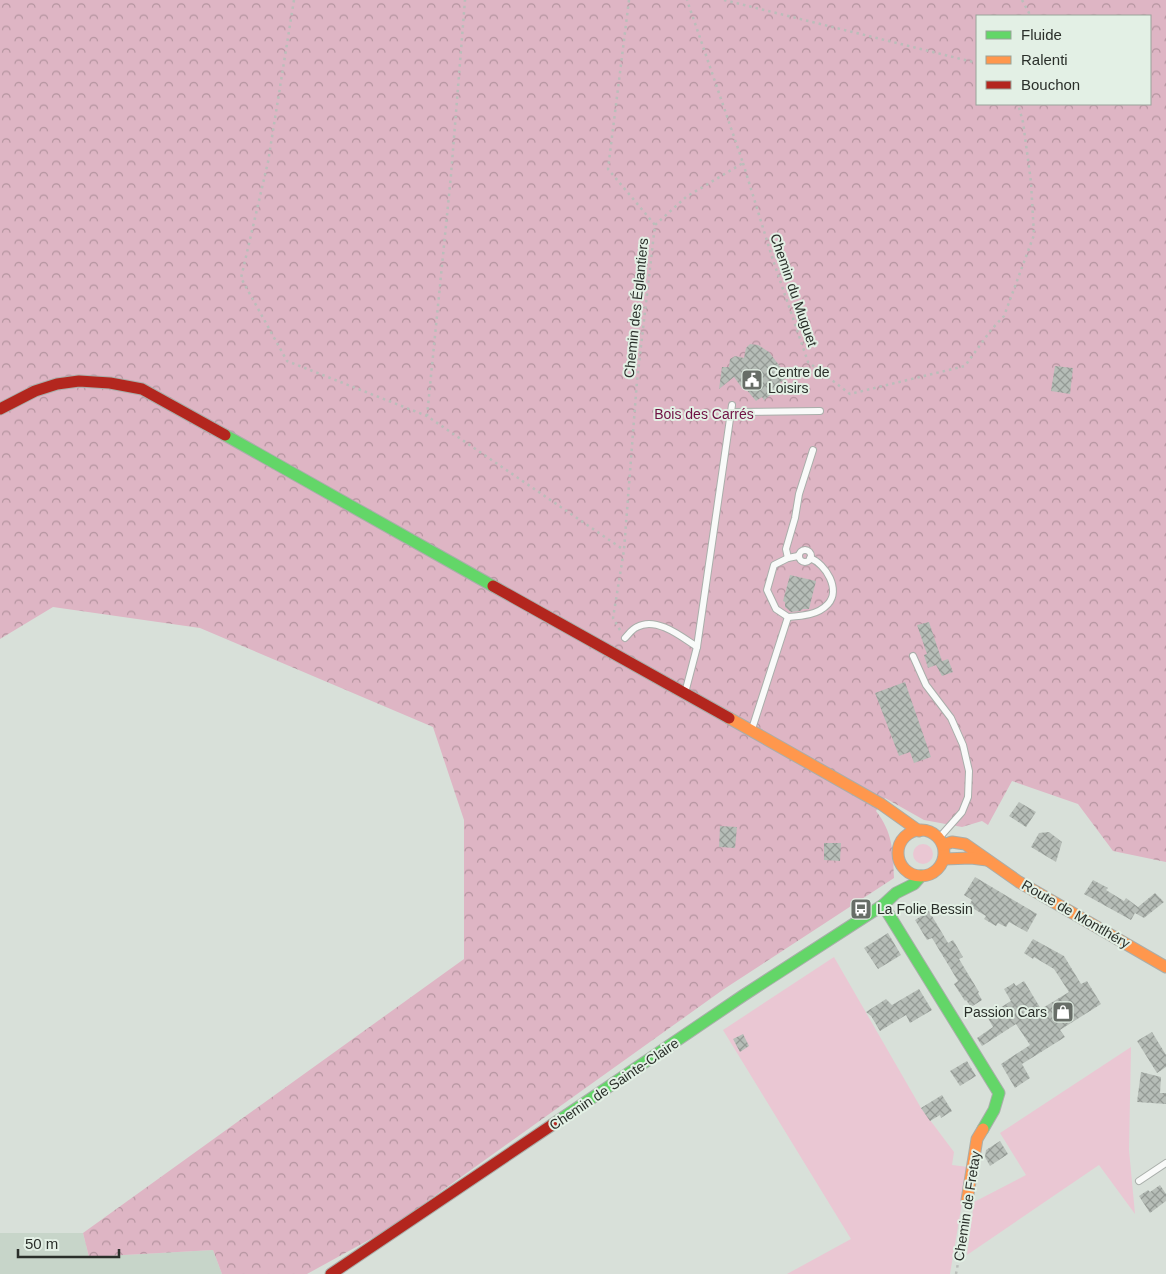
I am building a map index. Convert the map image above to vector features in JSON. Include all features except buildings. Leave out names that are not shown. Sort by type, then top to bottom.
[{"type":"main road","points":[[0,409],[56,384],[76,381],[110,382],[142,390],[751,730],[881,804],[919,830],[927,831],[941,841],[944,859],[933,873],[921,876],[909,873],[900,863]]},
{"type":"main road","points":[[881,804],[896,830],[900,846]]},
{"type":"main road","points":[[896,892],[900,846],[907,836],[919,830]]},
{"type":"main road","name":"Route de Montlhéry","points":[[941,841],[965,844],[982,854],[987,860],[1019,882],[1166,967]]},
{"type":"main road","points":[[944,859],[971,858],[987,860]]},
{"type":"main road","name":"Chemin de Sainte-Claire","points":[[331,1274],[421,1216],[774,974],[883,905],[896,892],[914,884],[921,876]]},
{"type":"main road","name":"Chemin de Fretay","points":[[883,905],[999,1093],[994,1110],[977,1139],[967,1200]]},
{"type":"lane","points":[[685,694],[698,647],[732,408],[820,411]]},
{"type":"lane","points":[[788,558],[786,549],[795,518],[799,494],[813,450]]},
{"type":"lane","points":[[806,550],[809,552],[810,558],[822,566],[831,578],[833,596],[828,605],[809,615],[788,617],[776,609],[767,590],[774,566],[788,558],[798,556],[800,552],[806,550]]},
{"type":"lane","points":[[751,730],[788,617]]},
{"type":"lane","points":[[625,638],[636,628],[644,624],[656,625],[673,632],[698,647]]},
{"type":"lane","points":[[913,656],[926,685],[951,718],[963,745],[969,771],[968,797],[962,812],[941,841]]},
{"type":"lane","points":[[1139,1181],[1166,1163]]},
{"type":"path","points":[[294,0],[268,162],[240,278],[287,361],[426,416],[624,550]]},
{"type":"path","points":[[426,416],[451,175],[465,0]]},
{"type":"path","points":[[629,0],[608,169],[655,225]]},
{"type":"path","points":[[687,0],[743,164]]},
{"type":"path","points":[[724,0],[976,63]]},
{"type":"path","points":[[1022,0],[1029,15]]},
{"type":"path","name":"Chemin du Muguet","points":[[743,164],[808,362],[850,394],[965,366],[991,330],[1004,316],[1034,235],[1031,182],[1023,122],[1018,105]]},
{"type":"path","name":"Chemin des Églantiers","points":[[625,638],[613,618],[624,550],[637,381],[655,225],[686,196],[743,164]]},
{"type":"path","name":"Chemin de Fretay","points":[[956,1274],[966,1217],[967,1200]]},
{"type":"shaded area","points":[[923,844],[930,847],[933,854],[930,861],[923,864],[916,861],[913,854],[916,847]]},
{"type":"shaded area","points":[[834,957],[921,1108],[954,1152],[952,1165],[968,1167],[950,1274],[787,1274],[851,1239],[723,1030]]},
{"type":"shaded area","points":[[1131,1047],[1129,1150],[1135,1214],[1099,1165],[967,1255],[974,1202],[1026,1175],[1000,1133]]},
{"type":"shaded area","points":[[0,1233],[83,1233],[89,1257],[213,1250],[222,1274],[0,1274]]},
{"type":"green space","name":"Bois des Carrés","points":[[0,0],[1166,0],[1166,862],[1113,851],[1078,804],[1012,781],[988,825],[982,821],[962,827],[924,820],[885,798],[876,811],[889,835],[894,878],[724,989],[387,1230],[307,1274],[222,1274],[213,1250],[89,1257],[83,1233],[464,959],[464,820],[433,727],[200,628],[53,607],[0,639]]},
{"type":"traffic: fast","points":[[225,435],[493,586]]},
{"type":"traffic: fast","points":[[552,1125],[744,995],[883,905],[896,893],[914,884],[921,876]]},
{"type":"traffic: fast","points":[[883,905],[999,1093],[994,1110],[983,1129]]},
{"type":"traffic: slow","points":[[729,718],[881,804],[919,831]]},
{"type":"traffic: slow","points":[[921,830],[934,834],[940,840],[944,853],[940,866],[934,872],[921,876],[908,872],[902,866],[898,853],[902,840],[908,834],[921,830]]},
{"type":"traffic: slow","points":[[943,845],[952,842],[965,844],[1019,882],[1166,967]]},
{"type":"traffic: slow","points":[[944,859],[971,858],[987,860]]},
{"type":"traffic: slow","points":[[967,1200],[977,1139],[983,1129]]},
{"type":"traffic: jam","points":[[0,409],[35,391],[57,384],[79,381],[110,383],[142,389],[225,435]]},
{"type":"traffic: jam","points":[[493,586],[729,718]]},
{"type":"traffic: jam","points":[[331,1274],[552,1125]]},
{"type":"place","name":"Centre de Loisirs","points":[[752,380]]},
{"type":"place","name":"La Folie Bessin","points":[[861,909]]},
{"type":"place","name":"Passion Cars","points":[[1063,1012]]}]
